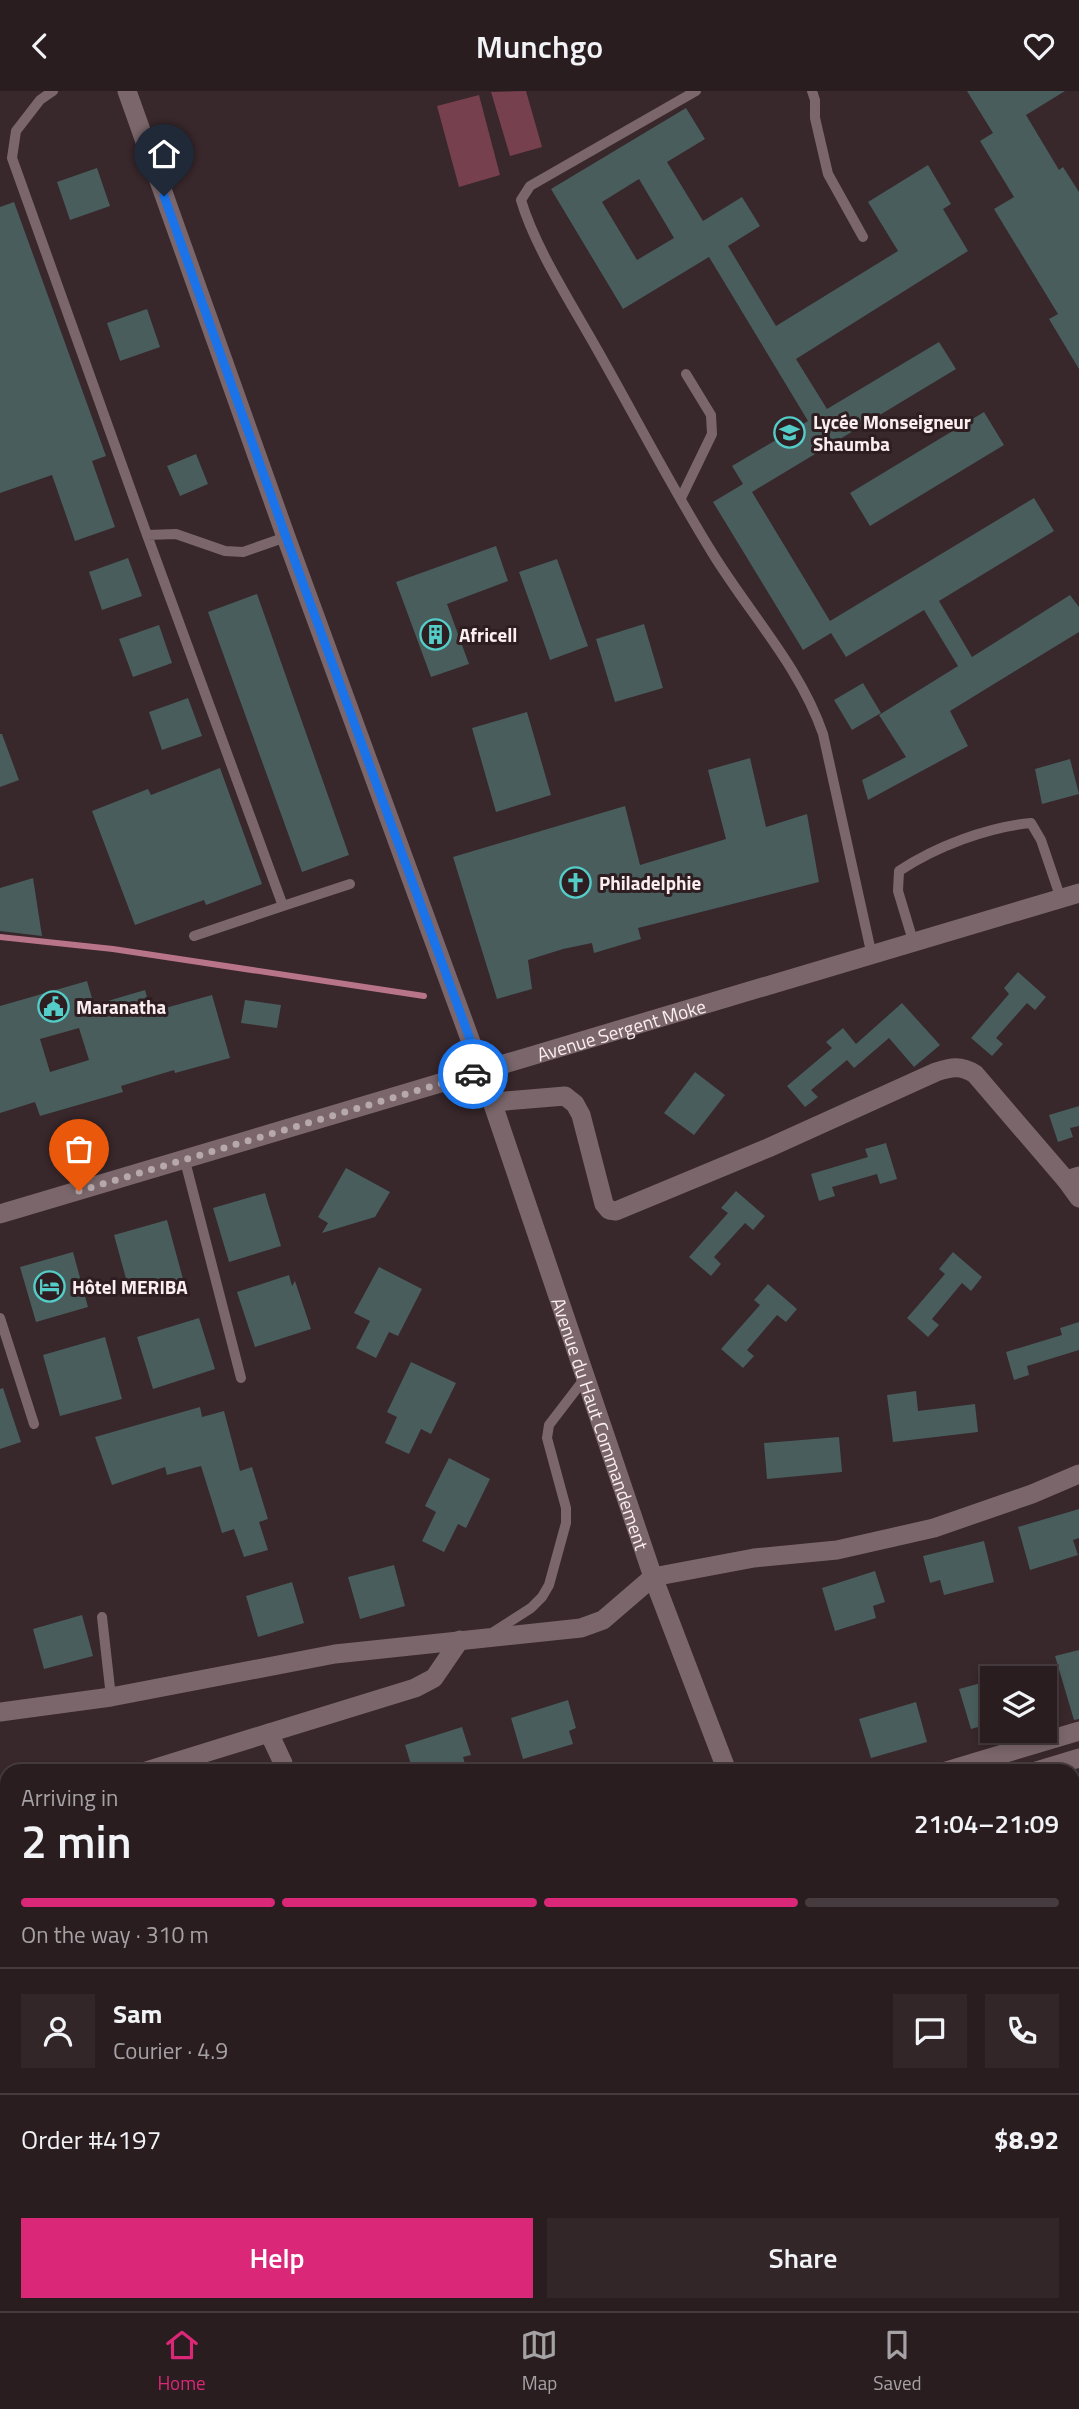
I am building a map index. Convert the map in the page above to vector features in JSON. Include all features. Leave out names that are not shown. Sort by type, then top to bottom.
[{"type":"street","name":"Avenue du Haut Commandement","points":[[127,91],[286,537],[494,1102],[653,1577],[724,1764]]},
{"type":"street","name":"Avenue Sergent Moke","points":[[0,1214],[1070,896]]},
{"type":"street","points":[[494,1102],[565,1095],[575,1104],[581,1115],[604,1204],[609,1210],[617,1210],[768,1148],[936,1072],[952,1067],[965,1068],[975,1074],[1072,1178],[1079,1198]]},
{"type":"street","points":[[0,1712],[111,1696],[335,1654],[581,1628],[603,1620],[653,1577],[754,1558],[837,1550],[934,1528],[1079,1474]]},
{"type":"street","points":[[169,1764],[424,1684],[434,1678],[460,1640]]},
{"type":"street","points":[[969,1764],[1079,1731]]},
{"type":"street","points":[[269,1733],[282,1764]]},
{"type":"street","points":[[1059,1764],[1079,1758]]},
{"type":"lane","points":[[53,91],[40,100],[16,131],[12,158],[283,906]]},
{"type":"lane","points":[[696,91],[530,186],[521,200],[558,280],[681,498],[714,555],[801,684],[815,710],[832,771],[873,956]]},
{"type":"lane","points":[[812,91],[815,118],[828,174],[863,237]]},
{"type":"lane","points":[[681,498],[712,434],[711,415],[686,374]]},
{"type":"lane","points":[[147,535],[176,534],[234,552],[243,552],[286,537]]},
{"type":"lane","points":[[914,944],[898,891],[899,871],[920,856],[1004,825],[1031,823],[1070,896]]},
{"type":"lane","points":[[194,936],[350,884]]},
{"type":"lane","points":[[184,1161],[241,1378]]},
{"type":"lane","points":[[0,1318],[34,1424]]},
{"type":"lane","points":[[486,1637],[531,1608],[549,1585],[566,1523],[564,1497],[547,1437],[549,1425],[585,1378]]},
{"type":"lane","points":[[102,1616],[111,1696]]},
{"type":"shaded area","points":[[526,91],[542,147],[510,156],[491,92]]},
{"type":"shaded area","points":[[479,95],[500,175],[459,187],[437,106]]},
{"type":"building","points":[[967,91],[1065,91],[1026,115],[1059,170],[1063,167],[1079,192],[1079,369],[1049,319],[1058,314],[994,209],[1014,197],[980,141],[993,133]]},
{"type":"building","points":[[686,108],[705,139],[667,162],[703,221],[742,197],[760,226],[728,246],[776,326],[898,251],[868,202],[928,165],[951,204],[943,209],[968,251],[796,359],[827,409],[939,342],[956,369],[752,492],[830,621],[1034,498],[1054,531],[939,601],[972,657],[1070,595],[1079,607],[1079,632],[950,711],[968,746],[868,800],[862,780],[906,757],[879,715],[958,666],[924,610],[846,657],[831,633],[803,650],[713,502],[743,484],[732,466],[808,421],[709,257],[623,309],[551,189]],"holes":[[[639,179],[674,238],[637,260],[602,202]]]},
{"type":"building","points":[[97,168],[110,206],[70,220],[57,182]]},
{"type":"building","points":[[14,202],[106,456],[92,461],[115,527],[75,541],[52,475],[0,493],[0,207]]},
{"type":"building","points":[[147,309],[160,347],[120,361],[107,323]]},
{"type":"building","points":[[984,412],[1004,445],[870,526],[850,493]]},
{"type":"building","points":[[196,454],[208,484],[180,496],[167,466]]},
{"type":"building","name":"Africell","points":[[496,546],[508,581],[447,604],[469,664],[431,677],[396,582]]},
{"type":"building","points":[[128,558],[142,596],[102,610],[89,572]]},
{"type":"building","points":[[557,559],[588,646],[550,660],[519,572]]},
{"type":"building","points":[[257,594],[349,855],[302,872],[208,612]]},
{"type":"building","points":[[644,624],[663,688],[615,702],[596,639]]},
{"type":"building","points":[[159,625],[172,663],[133,677],[119,639]]},
{"type":"building","points":[[863,683],[881,713],[852,730],[834,700]]},
{"type":"building","points":[[188,698],[202,736],[162,750],[149,712]]},
{"type":"building","points":[[527,712],[551,795],[496,812],[472,728]]},
{"type":"building","points":[[0,734],[19,780],[0,787]]},
{"type":"building","points":[[750,758],[766,827],[807,814],[819,882],[638,928],[641,939],[594,953],[592,943],[528,960],[532,989],[497,999],[453,857],[625,806],[640,865],[726,839],[708,770]]},
{"type":"building","points":[[1070,759],[1079,794],[1042,804],[1035,769]]},
{"type":"building","points":[[220,768],[262,884],[206,905],[204,900],[135,925],[92,811],[148,789],[151,795]]},
{"type":"building","points":[[33,878],[42,936],[0,931],[0,888]]},
{"type":"building","points":[[1018,972],[1046,997],[1035,1010],[1027,1003],[996,1038],[1003,1044],[992,1056],[971,1038],[1009,994],[1004,988]]},
{"type":"building","points":[[87,981],[94,1005],[145,990],[151,1012],[212,995],[230,1058],[175,1073],[174,1070],[121,1086],[123,1092],[40,1116],[35,1102],[0,1113],[0,1006]],"holes":[[[79,1028],[89,1060],[50,1072],[40,1039]]]},
{"type":"building","points":[[245,1000],[281,1005],[277,1028],[241,1023]]},
{"type":"building","points":[[902,1003],[940,1045],[914,1067],[889,1038],[854,1068],[847,1060],[811,1090],[818,1097],[805,1107],[787,1086],[832,1048],[826,1042],[843,1028],[856,1044]]},
{"type":"building","points":[[695,1072],[725,1095],[694,1135],[664,1113]]},
{"type":"building","points":[[1079,1106],[1079,1126],[1070,1128],[1073,1137],[1058,1142],[1049,1115]]},
{"type":"building","points":[[886,1143],[897,1179],[880,1184],[877,1174],[832,1187],[835,1196],[819,1201],[811,1174],[868,1157],[865,1149]]},
{"type":"building","points":[[346,1168],[390,1192],[375,1217],[322,1233],[328,1223],[318,1217]]},
{"type":"building","points":[[736,1191],[765,1216],[753,1230],[745,1223],[714,1257],[721,1264],[711,1276],[689,1257],[728,1213],[721,1208]]},
{"type":"building","points":[[265,1193],[281,1246],[229,1262],[213,1208]]},
{"type":"building","points":[[167,1220],[183,1279],[130,1293],[114,1235]]},
{"type":"building","points":[[73,1252],[88,1307],[36,1322],[20,1267]]},
{"type":"building","points":[[953,1252],[982,1277],[971,1291],[962,1283],[932,1319],[939,1325],[928,1337],[907,1318],[945,1274],[939,1269]]},
{"type":"building","points":[[379,1267],[422,1289],[398,1336],[389,1332],[376,1358],[356,1348],[370,1321],[354,1313]]},
{"type":"building","points":[[289,1275],[292,1286],[295,1281],[311,1329],[255,1347],[237,1292]]},
{"type":"building","points":[[768,1284],[797,1309],[786,1322],[777,1315],[747,1350],[754,1356],[743,1368],[721,1349],[760,1305],[754,1300]]},
{"type":"building","points":[[199,1318],[215,1369],[153,1389],[137,1337]]},
{"type":"building","points":[[1079,1322],[1079,1350],[1027,1366],[1029,1375],[1014,1380],[1006,1352],[1062,1335],[1060,1328]]},
{"type":"building","points":[[105,1337],[122,1399],[60,1416],[43,1355]]},
{"type":"building","points":[[411,1362],[456,1383],[431,1434],[421,1429],[409,1454],[385,1443],[397,1417],[387,1412]]},
{"type":"building","points":[[3,1388],[21,1442],[0,1449],[0,1389]]},
{"type":"building","points":[[916,1391],[918,1411],[975,1404],[978,1432],[893,1442],[887,1395]]},
{"type":"building","points":[[200,1407],[202,1417],[224,1411],[240,1471],[252,1467],[268,1519],[259,1522],[268,1550],[244,1557],[234,1529],[222,1533],[201,1466],[167,1475],[165,1467],[112,1485],[95,1437]]},
{"type":"building","points":[[839,1437],[842,1472],[767,1479],[764,1443]]},
{"type":"building","points":[[449,1458],[490,1479],[466,1528],[458,1524],[444,1552],[422,1541],[436,1512],[425,1506]]},
{"type":"building","points":[[1079,1509],[1079,1538],[1073,1540],[1078,1555],[1030,1570],[1018,1527]]},
{"type":"building","points":[[984,1541],[994,1582],[944,1595],[940,1580],[930,1583],[923,1556]]},
{"type":"building","points":[[394,1565],[405,1606],[360,1619],[348,1577]]},
{"type":"building","points":[[875,1571],[885,1602],[873,1606],[876,1618],[835,1631],[822,1588]]},
{"type":"building","points":[[292,1582],[304,1623],[258,1637],[246,1596]]},
{"type":"building","points":[[82,1615],[93,1656],[44,1669],[33,1629]]},
{"type":"building","points":[[1079,1650],[1079,1719],[1074,1720],[1055,1656]]},
{"type":"building","points":[[980,1683],[980,1726],[971,1729],[959,1689]]},
{"type":"building","points":[[568,1700],[576,1728],[569,1731],[573,1744],[523,1759],[511,1718]]},
{"type":"building","points":[[916,1702],[927,1742],[871,1758],[859,1719]]},
{"type":"building","points":[[462,1727],[471,1755],[463,1757],[465,1764],[411,1764],[405,1745]]},
{"type":"waterway","points":[[0,937],[113,949],[424,996]]},
{"type":"way so far","points":[[79,1191],[473,1074]]},
{"type":"place","name":"Lycée Monseigneur Shaumba","points":[[790,432]]},
{"type":"place","name":"Africell","points":[[436,634]]},
{"type":"place","name":"Philadelphie","points":[[576,882]]},
{"type":"place","name":"Maranatha","points":[[53,1006]]},
{"type":"place","name":"Hôtel MERIBA","points":[[49,1286]]},
{"type":"route","points":[[164,196],[482,1072],[473,1074]]}]
